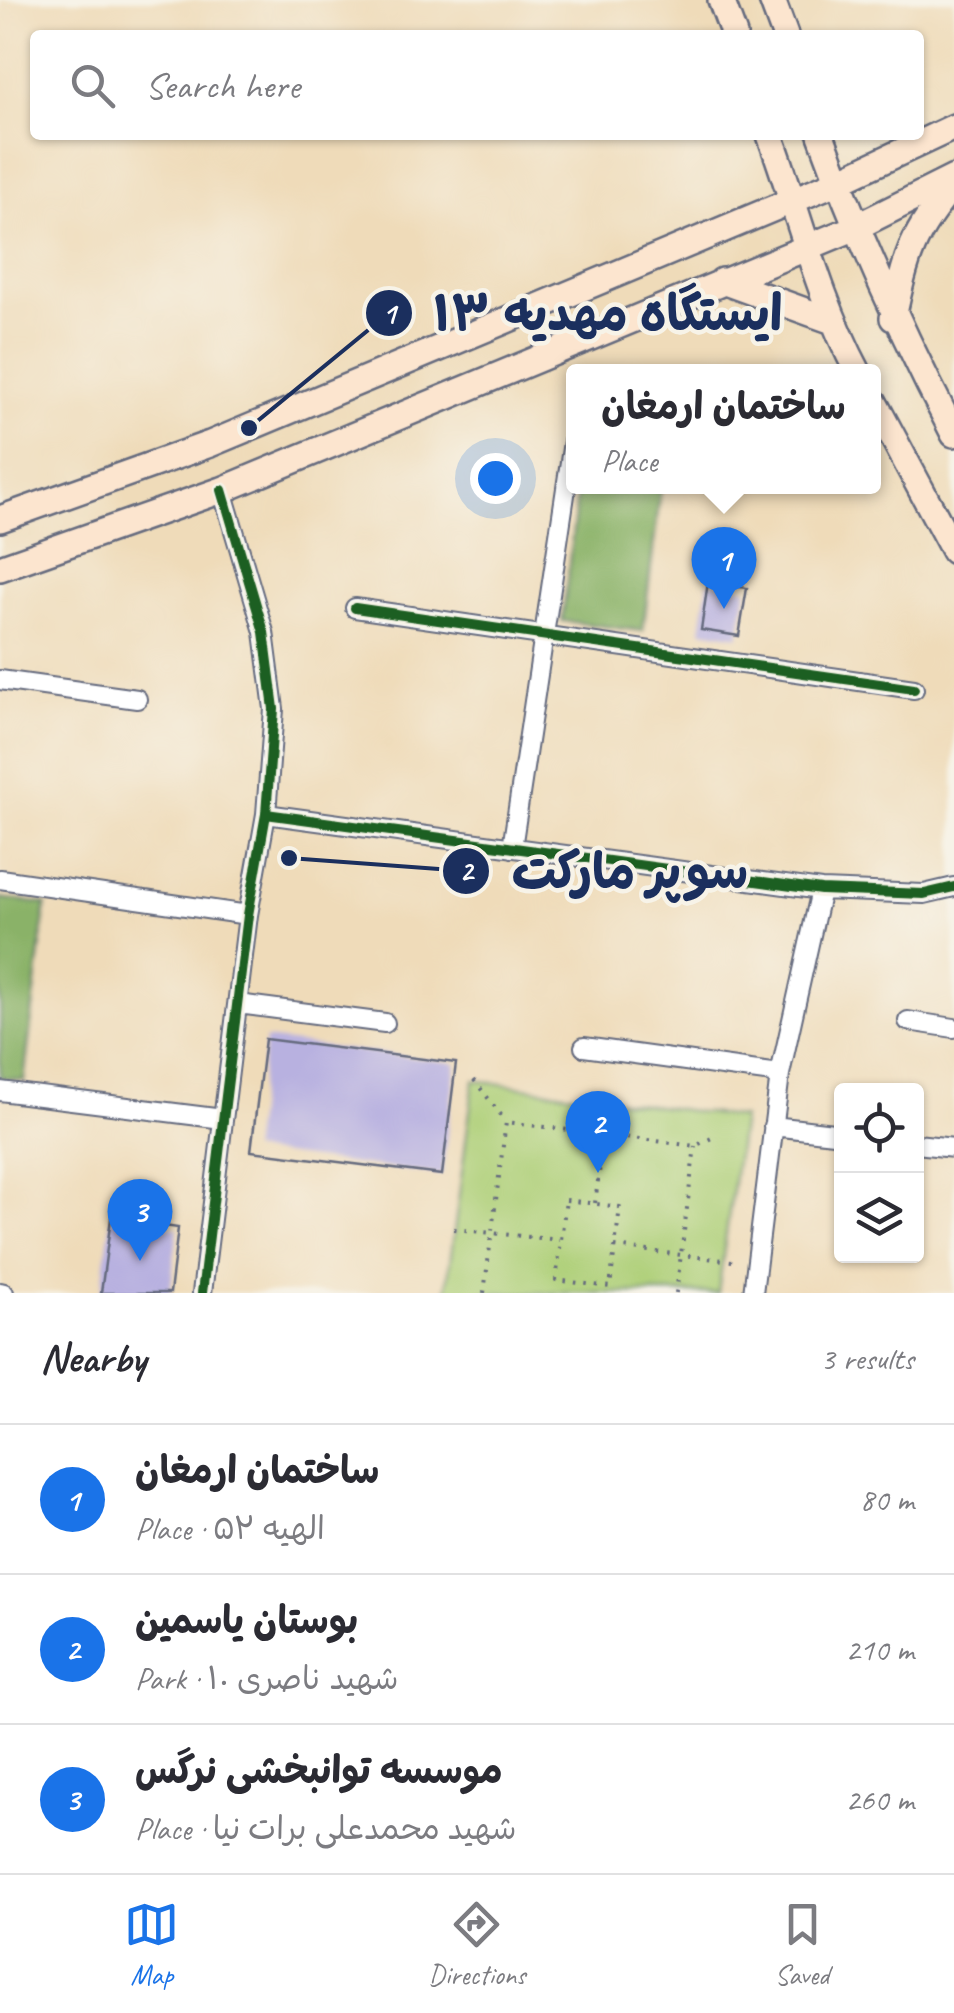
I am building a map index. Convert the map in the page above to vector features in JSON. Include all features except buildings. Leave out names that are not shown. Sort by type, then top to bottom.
[{"type":"main road","points":[[721,0],[732,30]]},
{"type":"main road","points":[[772,0],[783,30]]},
{"type":"main road","points":[[0,519],[210,444],[839,181],[954,127]]},
{"type":"main road","points":[[772,140],[810,246],[830,320],[854,364]]},
{"type":"main road","points":[[823,140],[854,228],[893,318],[954,434]]},
{"type":"main road","points":[[0,568],[222,490],[854,228],[954,182]]},
{"type":"main road","points":[[893,318],[908,253],[922,222],[954,182]]},
{"type":"main road","points":[[722,281],[830,320]]},
{"type":"main road","points":[[881,415],[954,552]]},
{"type":"street","points":[[512,848],[566,485]]},
{"type":"street","points":[[202,1293],[248,915],[266,814],[274,709],[264,632],[222,490]]},
{"type":"street","points":[[355,608],[914,689]]},
{"type":"street","points":[[0,680],[137,699]]},
{"type":"street","points":[[266,814],[821,890],[924,894],[954,887]]},
{"type":"street","points":[[0,880],[248,915]]},
{"type":"street","points":[[753,1293],[780,1074],[821,890]]},
{"type":"street","points":[[238,1004],[385,1023]]},
{"type":"street","points":[[908,1022],[954,1028]]},
{"type":"street","points":[[584,1047],[780,1074]]},
{"type":"street","points":[[0,1092],[223,1119]]},
{"type":"street","points":[[773,1126],[834,1133]]},
{"type":"street","points":[[924,1145],[954,1148]]},
{"type":"path","points":[[474,1080],[506,1122],[484,1293]]},
{"type":"path","points":[[595,1204],[609,1099]]},
{"type":"path","points":[[506,1122],[695,1146],[718,1135]]},
{"type":"path","points":[[676,1293],[695,1146]]},
{"type":"path","points":[[566,1200],[620,1207],[610,1287],[556,1280],[560,1241],[566,1200]]},
{"type":"path","points":[[454,1229],[560,1241]]},
{"type":"path","points":[[616,1247],[755,1264]]},
{"type":"path","points":[[583,1293],[584,1284]]},
{"type":"green space","points":[[577,494],[660,494],[643,631],[562,621]]},
{"type":"green space","points":[[0,898],[46,904],[24,1081],[0,1078]]},
{"type":"green space","points":[[474,1080],[742,1118],[718,1293],[446,1293]]},
{"type":"cycle path","points":[[202,1293],[248,915],[266,814],[274,709],[264,632],[222,490]]},
{"type":"cycle path","points":[[355,608],[914,689]]},
{"type":"cycle path","points":[[266,814],[821,890],[924,894],[954,887]]},
{"type":"place","name":"ایستگاه مهدیه ۱۳","points":[[249,428]]},
{"type":"place","name":"ساختمان ارمغان","points":[[724,609]]},
{"type":"place","name":"سوپر مارکت","points":[[289,858]]},
{"type":"place","name":"بوستان یاسمین","points":[[598,1173]]},
{"type":"place","name":"موسسه توانبخشی نرگس","points":[[140,1261]]}]
